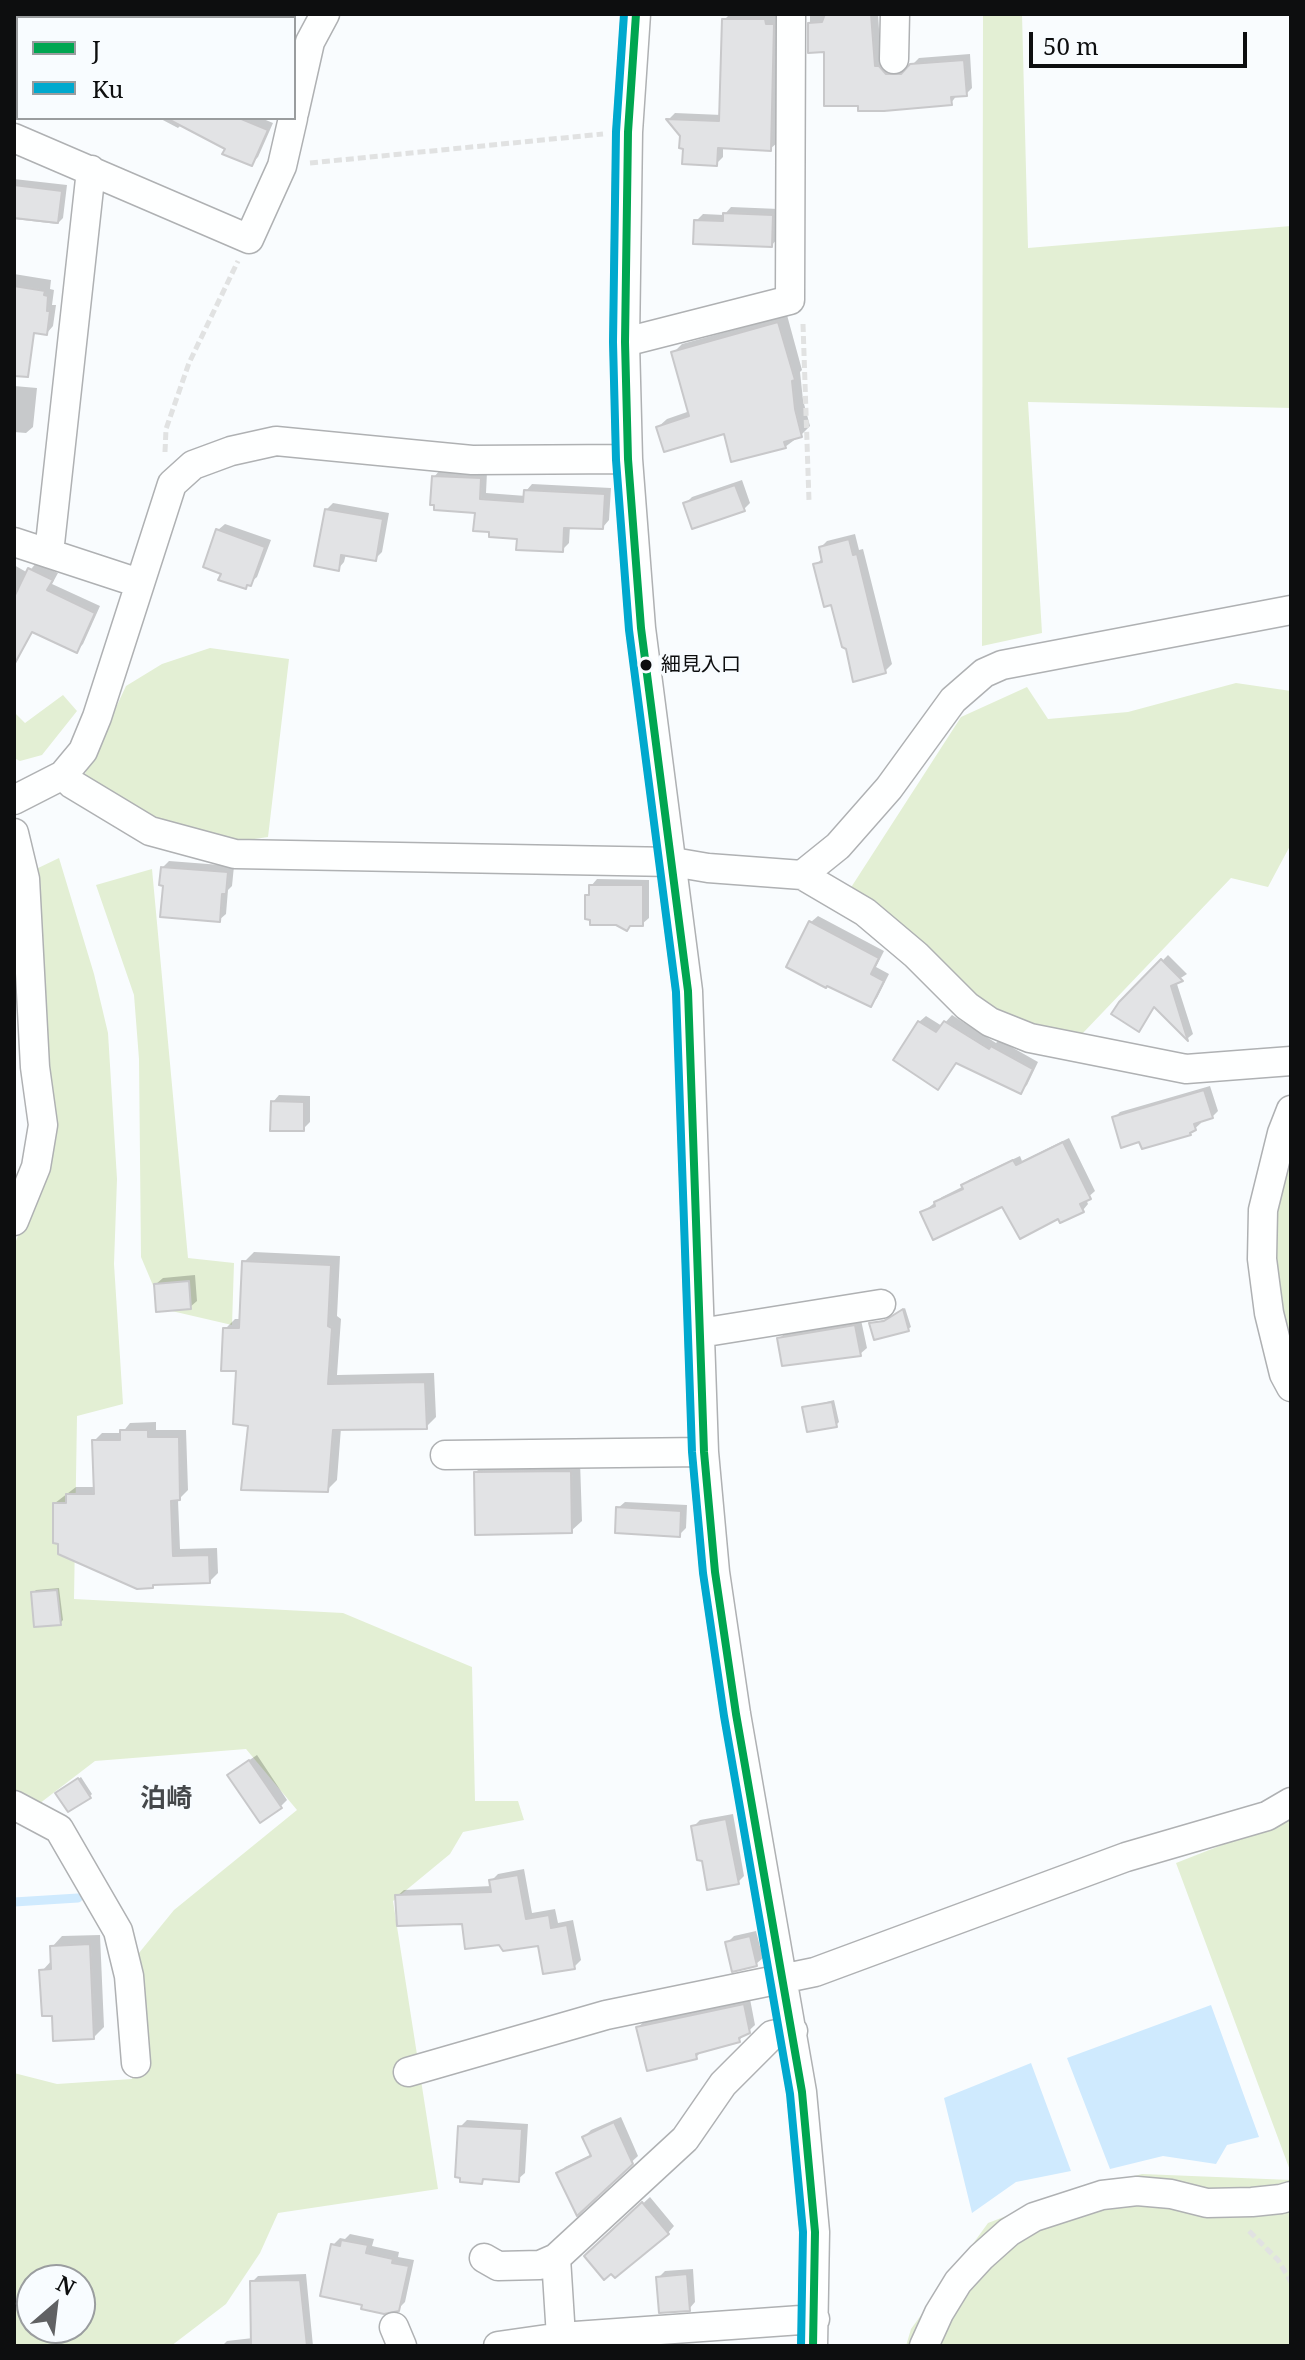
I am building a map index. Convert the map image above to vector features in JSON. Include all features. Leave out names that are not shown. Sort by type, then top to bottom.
[{"type":"street","points":[[296,102],[310,42],[325,14]]},
{"type":"street","points":[[498,2346],[561,2337],[814,2332],[815,2232],[802,2092],[736,1714],[715,1572],[704,1452],[688,991],[641,628],[628,459],[625,342],[628,132],[636,14]]},
{"type":"street","points":[[625,342],[790,300],[791,14]]},
{"type":"street","points":[[894,59],[895,14]]},
{"type":"street","points":[[14,138],[249,239],[282,166],[292,120]]},
{"type":"street","points":[[49,553],[91,170]]},
{"type":"street","points":[[14,800],[63,775],[83,751],[97,717],[172,484],[193,465],[231,451],[276,441],[472,460],[628,459]]},
{"type":"street","points":[[14,542],[139,583]]},
{"type":"street","points":[[802,875],[838,846],[889,788],[953,700],[984,673],[1002,665],[1291,610]]},
{"type":"street","points":[[63,775],[72,784],[150,831],[235,854],[673,862],[708,868],[802,875],[865,912],[978,1014],[1030,1038],[1186,1069],[1290,1059]]},
{"type":"street","points":[[14,833],[25,879],[35,1067],[43,1125],[36,1167],[14,1221]]},
{"type":"street","points":[[1291,1110],[1282,1133],[1263,1210],[1262,1259],[1269,1313],[1284,1374],[1291,1387]]},
{"type":"street","points":[[700,1333],[881,1304]]},
{"type":"street","points":[[445,1455],[704,1452]]},
{"type":"street","points":[[408,2072],[606,2015],[815,1972],[1126,1857],[1267,1816],[1291,1802]]},
{"type":"street","points":[[14,1805],[59,1829],[118,1931],[129,1976],[136,2063]]},
{"type":"street","points":[[484,2258],[498,2266],[540,2265],[556,2258],[685,2139],[723,2084],[772,2035],[793,2031]]},
{"type":"street","points":[[924,2346],[958,2282],[1009,2232],[1034,2217],[1102,2195],[1137,2191],[1171,2194],[1207,2203],[1252,2202],[1291,2196]]},
{"type":"street","points":[[556,2258],[561,2337]]},
{"type":"path","points":[[282,166],[628,132]]},
{"type":"path","points":[[172,484],[164,451],[166,429],[189,363],[249,239]]},
{"type":"path","points":[[790,300],[803,318],[809,501]]},
{"type":"path","points":[[1207,2203],[1240,2223],[1260,2240],[1278,2260],[1291,2282]]},
{"type":"green space","points":[[983,14],[1022,14],[1028,248],[1291,226],[1291,408],[1028,402],[1042,633],[982,646]]},
{"type":"green space","points":[[210,648],[289,659],[268,837],[234,842],[163,823],[84,776],[126,686],[162,664]]},
{"type":"green space","points":[[1236,683],[1291,691],[1291,844],[1268,887],[1231,878],[1082,1034],[1020,1022],[978,1005],[850,889],[961,717],[1027,687],[1048,719],[1128,712]]},
{"type":"green space","points":[[63,695],[77,711],[42,755],[20,761],[14,758],[14,712],[25,723]]},
{"type":"green space","points":[[59,858],[94,974],[108,1033],[117,1179],[114,1264],[123,1404],[77,1416],[74,1599],[343,1613],[472,1667],[475,1801],[518,1801],[524,1820],[463,1832],[450,1854],[393,1901],[438,2189],[278,2213],[260,2253],[226,2304],[171,2346],[14,2346],[14,2073],[57,2084],[132,2079],[121,1975],[174,1910],[297,1810],[246,1749],[95,1761],[35,1807],[14,1796],[14,1246],[37,1187],[34,870]]},
{"type":"green space","points":[[152,869],[188,1258],[234,1263],[232,1325],[163,1309],[141,1257],[139,1059],[134,995],[96,885]]},
{"type":"green space","points":[[1291,1136],[1291,1354],[1275,1291],[1274,1202]]},
{"type":"green space","points":[[1291,1818],[1291,2173],[1176,1863]]},
{"type":"green space","points":[[1142,2174],[1291,2180],[1291,2346],[906,2346],[911,2329],[988,2223],[1064,2194]]},
{"type":"water","points":[[1211,2005],[1259,2137],[1227,2145],[1216,2164],[1163,2156],[1110,2169],[1067,2058]]},
{"type":"water","points":[[1031,2063],[1071,2171],[1016,2182],[972,2213],[944,2098]]},
{"type":"building","points":[[825,14],[871,14],[875,66],[886,74],[901,74],[910,64],[964,60],[967,96],[951,97],[952,105],[884,111],[858,111],[858,106],[824,106],[824,52],[808,53],[808,23],[822,22]]},
{"type":"building","points":[[722,19],[765,19],[766,24],[774,24],[771,151],[718,148],[717,166],[682,164],[680,136],[666,119],[719,121]]},
{"type":"building","points":[[170,120],[244,120],[268,130],[252,166],[222,154],[225,149]]},
{"type":"building","points":[[14,185],[62,191],[58,223],[14,218]]},
{"type":"building","points":[[723,213],[773,215],[772,247],[693,244],[694,220],[723,221]]},
{"type":"building","points":[[14,286],[45,291],[44,295],[48,296],[47,335],[34,333],[28,377],[14,376]]},
{"type":"building","points":[[778,322],[795,380],[792,381],[795,409],[802,437],[784,442],[786,448],[731,462],[724,434],[664,452],[656,427],[689,416],[671,352]]},
{"type":"building","points":[[432,476],[481,478],[480,499],[523,502],[524,490],[605,494],[603,529],[564,528],[563,552],[516,550],[517,539],[489,537],[489,532],[473,531],[475,513],[434,510],[434,505],[430,505]]},
{"type":"building","points":[[735,485],[745,511],[692,529],[683,503]]},
{"type":"building","points":[[325,509],[383,519],[376,561],[341,555],[339,571],[314,566]]},
{"type":"building","points":[[216,529],[265,547],[251,586],[247,585],[246,589],[218,580],[221,574],[203,567]]},
{"type":"building","points":[[849,539],[853,555],[857,554],[886,673],[853,682],[846,649],[842,647],[831,605],[824,607],[813,564],[822,562],[819,547]]},
{"type":"building","points":[[28,568],[53,580],[47,590],[95,613],[77,653],[32,632],[14,665],[15,595]]},
{"type":"building","points":[[161,867],[228,872],[226,894],[222,894],[220,922],[160,917]]},
{"type":"building","points":[[589,885],[643,885],[643,926],[630,926],[627,931],[616,925],[590,925],[590,920],[585,919],[585,895],[589,895]]},
{"type":"building","points":[[809,921],[879,958],[871,974],[884,981],[871,1007],[786,967]]},
{"type":"building","points":[[1161,959],[1183,981],[1171,986],[1188,1041],[1154,1007],[1139,1032],[1111,1014]]},
{"type":"building","points":[[918,1021],[936,1032],[944,1021],[989,1049],[991,1046],[1033,1069],[1021,1094],[956,1063],[938,1090],[893,1060]]},
{"type":"building","points":[[1204,1090],[1213,1118],[1194,1124],[1196,1130],[1191,1135],[1142,1149],[1139,1142],[1121,1148],[1112,1117]]},
{"type":"building","points":[[271,1101],[304,1102],[304,1131],[270,1131]]},
{"type":"building","points":[[1063,1142],[1091,1199],[1080,1204],[1084,1212],[1060,1223],[1058,1219],[1020,1239],[1002,1207],[933,1240],[920,1212],[963,1189],[961,1185],[1013,1160],[1016,1165]]},
{"type":"building","points":[[242,1261],[331,1265],[328,1326],[332,1328],[328,1384],[425,1382],[427,1429],[333,1430],[328,1492],[241,1490],[248,1426],[233,1424],[236,1371],[221,1371],[223,1328],[239,1328]]},
{"type":"building","points":[[189,1281],[191,1309],[156,1312],[154,1284]]},
{"type":"building","points":[[903,1309],[909,1331],[874,1340],[869,1323],[884,1321]]},
{"type":"building","points":[[855,1325],[861,1356],[782,1366],[777,1338]]},
{"type":"building","points":[[832,1402],[837,1427],[807,1432],[802,1407]]},
{"type":"building","points":[[120,1430],[148,1430],[148,1437],[179,1437],[180,1500],[171,1501],[173,1556],[209,1555],[210,1583],[153,1585],[153,1588],[137,1589],[58,1554],[58,1544],[53,1543],[53,1503],[66,1503],[66,1494],[94,1494],[92,1440],[120,1440]]},
{"type":"building","points":[[571,1471],[572,1533],[475,1535],[474,1472]]},
{"type":"building","points":[[616,1507],[681,1511],[680,1537],[615,1533]]},
{"type":"building","points":[[57,1590],[61,1625],[34,1627],[31,1592]]},
{"type":"building","points":[[249,1760],[282,1808],[260,1823],[227,1775]]},
{"type":"building","points":[[78,1778],[91,1798],[68,1812],[55,1793]]},
{"type":"building","points":[[726,1819],[739,1884],[707,1890],[702,1861],[697,1860],[691,1826]]},
{"type":"building","points":[[518,1875],[526,1919],[549,1915],[551,1928],[567,1925],[575,1969],[543,1974],[538,1946],[503,1951],[499,1945],[465,1949],[462,1924],[397,1926],[395,1895],[491,1892],[489,1880]]},
{"type":"building","points":[[750,1936],[757,1966],[732,1972],[725,1942]]},
{"type":"building","points":[[90,1944],[94,2039],[53,2041],[52,2016],[42,2016],[39,1970],[51,1969],[50,1946]]},
{"type":"building","points":[[744,2004],[750,2033],[739,2038],[740,2042],[696,2054],[697,2059],[647,2071],[636,2027]]},
{"type":"building","points":[[614,2122],[633,2164],[577,2216],[556,2173],[591,2156],[582,2137]]},
{"type":"building","points":[[458,2126],[522,2129],[519,2182],[483,2179],[482,2184],[460,2182],[460,2178],[455,2177]]},
{"type":"building","points":[[642,2202],[669,2234],[615,2278],[611,2274],[604,2280],[584,2256]]},
{"type":"building","points":[[341,2240],[368,2245],[366,2253],[409,2266],[399,2311],[384,2314],[361,2309],[362,2305],[320,2296],[331,2244],[340,2246]]},
{"type":"building","points":[[687,2274],[690,2311],[659,2313],[656,2277]]},
{"type":"building","points":[[300,2280],[307,2346],[251,2346],[250,2281]]},
{"type":"waterway","points":[[14,1902],[78,1898]]},
{"type":"transit line","name":"Ku","points":[[624,14],[616,132],[613,342],[616,460],[629,630],[676,992],[692,1452],[703,1573],[724,1716],[790,2094],[803,2232],[801,2346]]},
{"type":"transit line","name":"J","points":[[636,14],[628,132],[625,342],[628,459],[641,628],[688,991],[704,1452],[715,1572],[736,1714],[802,2092],[815,2232],[813,2346]]},
{"type":"place","name":"細見入口","points":[[646,665]]},
{"type":"district","name":"泊崎","points":[[166,1800]]}]
